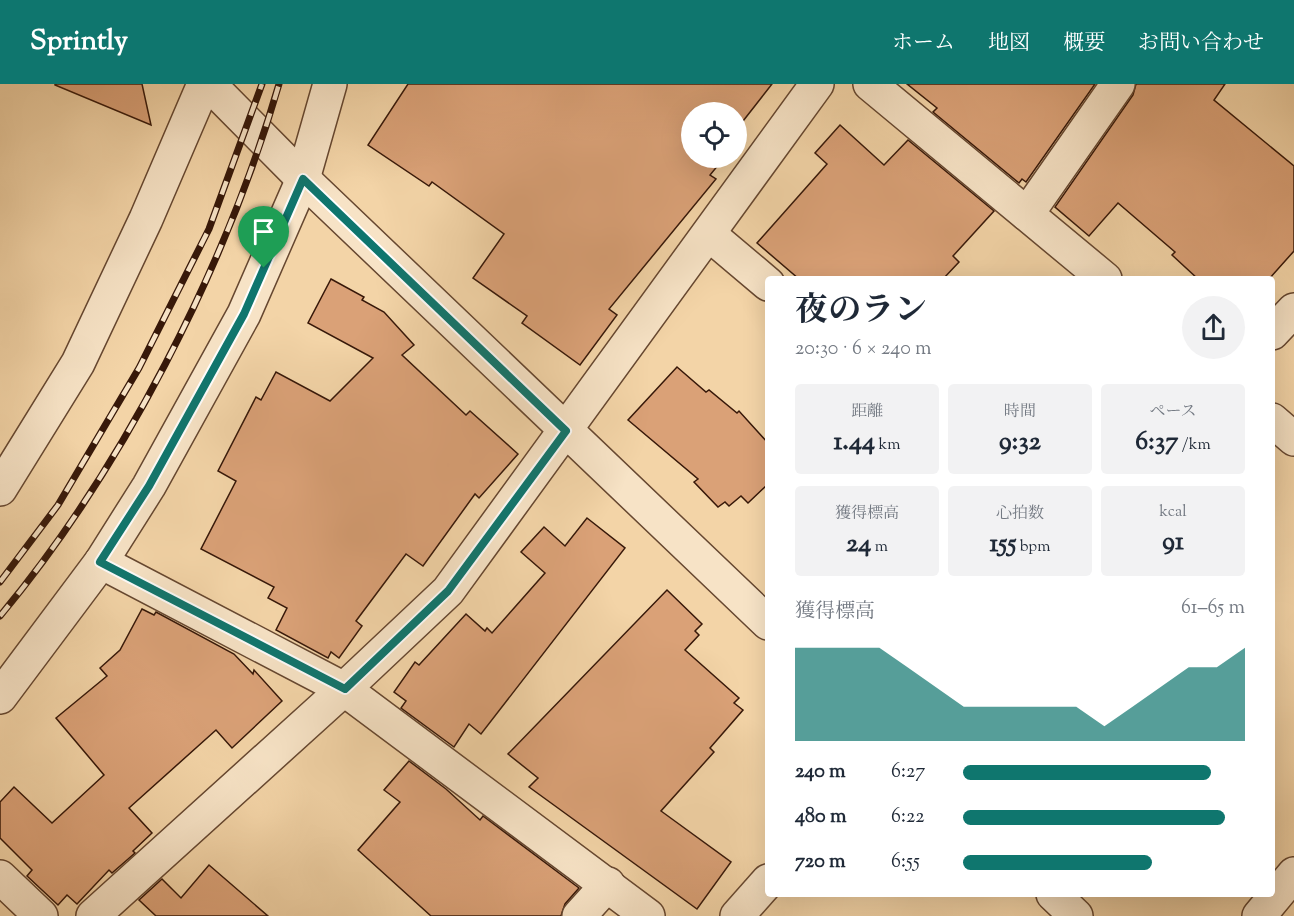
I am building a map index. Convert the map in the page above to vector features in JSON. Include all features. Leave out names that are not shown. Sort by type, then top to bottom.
[{"type":"street","points":[[0,489],[78,363],[146,219],[204,84]]},
{"type":"street","points":[[209,84],[303,179],[765,620]]},
{"type":"street","points":[[0,697],[100,562],[149,486],[244,314],[303,179],[330,84]]},
{"type":"street","points":[[93,916],[345,689],[448,591],[710,235],[817,84]]},
{"type":"street","points":[[870,84],[1101,276]]},
{"type":"street","points":[[1027,214],[1118,84]]},
{"type":"street","points":[[710,235],[765,281]]},
{"type":"street","points":[[1275,330],[1294,310]]},
{"type":"street","points":[[1275,423],[1294,439]]},
{"type":"street","points":[[100,562],[345,689],[648,916]]},
{"type":"street","points":[[1275,896],[1294,874]]},
{"type":"street","points":[[0,877],[41,916]]},
{"type":"street","points":[[737,916],[765,883]]},
{"type":"street","points":[[579,916],[608,884]]},
{"type":"street","points":[[1056,897],[1076,916]]},
{"type":"street","points":[[1258,916],[1274,897]]},
{"type":"building","points":[[142,84],[151,125],[55,85]]},
{"type":"building","points":[[408,84],[772,84],[747,116],[747,102],[681,102],[681,168],[716,168],[710,175],[716,179],[609,309],[617,315],[580,365],[522,323],[527,316],[473,278],[504,234],[432,182],[429,186],[368,145]]},
{"type":"building","points":[[907,84],[1095,84],[1026,182],[1022,179],[1019,183],[933,112],[937,108]]},
{"type":"building","points":[[1136,84],[1225,84],[1214,100],[1294,166],[1294,251],[1272,276],[1195,276],[1172,255],[1175,252],[1118,203],[1089,236],[1055,207],[1133,95]]},
{"type":"building","points":[[840,125],[884,165],[908,140],[994,211],[953,256],[959,262],[946,276],[796,276],[757,243],[827,164],[815,153]]},
{"type":"building","points":[[331,279],[364,297],[362,300],[384,312],[414,345],[402,355],[466,415],[470,411],[518,454],[479,498],[475,494],[423,566],[406,554],[356,621],[362,626],[339,658],[331,652],[328,658],[276,630],[287,608],[268,598],[274,587],[201,549],[236,481],[218,471],[256,397],[261,400],[276,372],[330,401],[373,358],[308,323]]},
{"type":"building","points":[[677,367],[706,392],[709,390],[737,413],[739,411],[765,440],[765,487],[748,503],[741,496],[729,506],[725,502],[718,507],[694,482],[698,479],[628,420]]},
{"type":"building","points":[[587,518],[625,548],[481,734],[469,724],[454,747],[401,708],[406,701],[394,692],[415,662],[419,665],[466,614],[485,631],[487,628],[492,633],[545,573],[521,552],[544,527],[565,546]]},
{"type":"building","points":[[667,590],[702,624],[695,631],[699,635],[685,650],[739,698],[734,703],[743,710],[710,748],[714,752],[661,811],[731,862],[697,909],[529,787],[538,778],[508,754]]},
{"type":"building","points":[[142,609],[154,615],[156,612],[234,654],[253,674],[254,670],[282,701],[232,748],[216,730],[129,808],[152,833],[133,851],[135,853],[112,873],[109,870],[77,904],[67,895],[58,905],[27,876],[32,870],[0,838],[0,802],[14,787],[52,823],[104,775],[56,718],[107,676],[100,668],[120,650]]},
{"type":"building","points":[[409,761],[446,789],[480,820],[483,816],[579,888],[565,904],[561,916],[431,916],[358,850],[400,802],[384,790]]},
{"type":"building","points":[[209,865],[268,916],[156,916],[139,900],[162,879],[181,898]]},
{"type":"railway","points":[[0,582],[58,505],[139,368],[209,229],[262,84]]},
{"type":"railway","points":[[0,616],[45,559],[88,497],[128,432],[165,364],[200,294],[230,224],[257,153],[279,84]]},
{"type":"route","points":[[303,179],[566,431],[448,591],[345,689],[100,562],[149,486],[244,314],[264,268],[303,179]]}]
